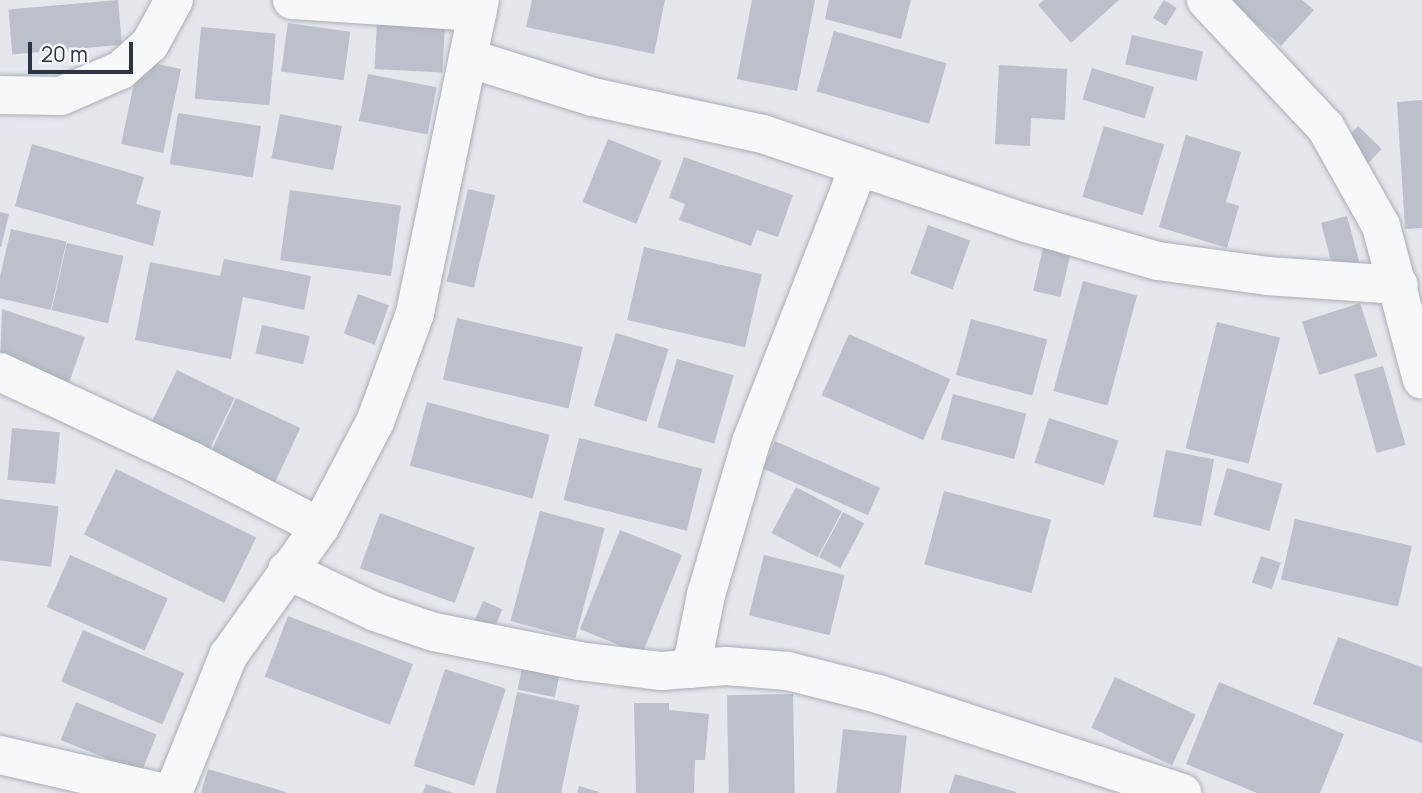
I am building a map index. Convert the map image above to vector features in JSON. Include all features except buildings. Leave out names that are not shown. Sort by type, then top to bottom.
[{"type":"street","points":[[0,95],[61,96],[121,71],[150,44],[174,0]]},
{"type":"street","points":[[173,793],[228,656],[286,570],[320,527],[375,422],[415,313],[471,59],[479,6],[292,0]]},
{"type":"street","points":[[1206,0],[1326,128],[1381,226],[1399,285],[1422,380]]},
{"type":"street","points":[[471,59],[593,97],[764,134],[1026,223],[1158,261],[1267,276],[1399,285]]},
{"type":"street","points":[[691,669],[706,595],[751,442],[859,167]]},
{"type":"street","points":[[0,372],[190,460],[320,527]]},
{"type":"street","points":[[286,570],[375,612],[434,632],[579,661],[662,671],[726,666],[788,671],[878,694],[1182,793]]},
{"type":"street","points":[[0,755],[164,793]]}]
